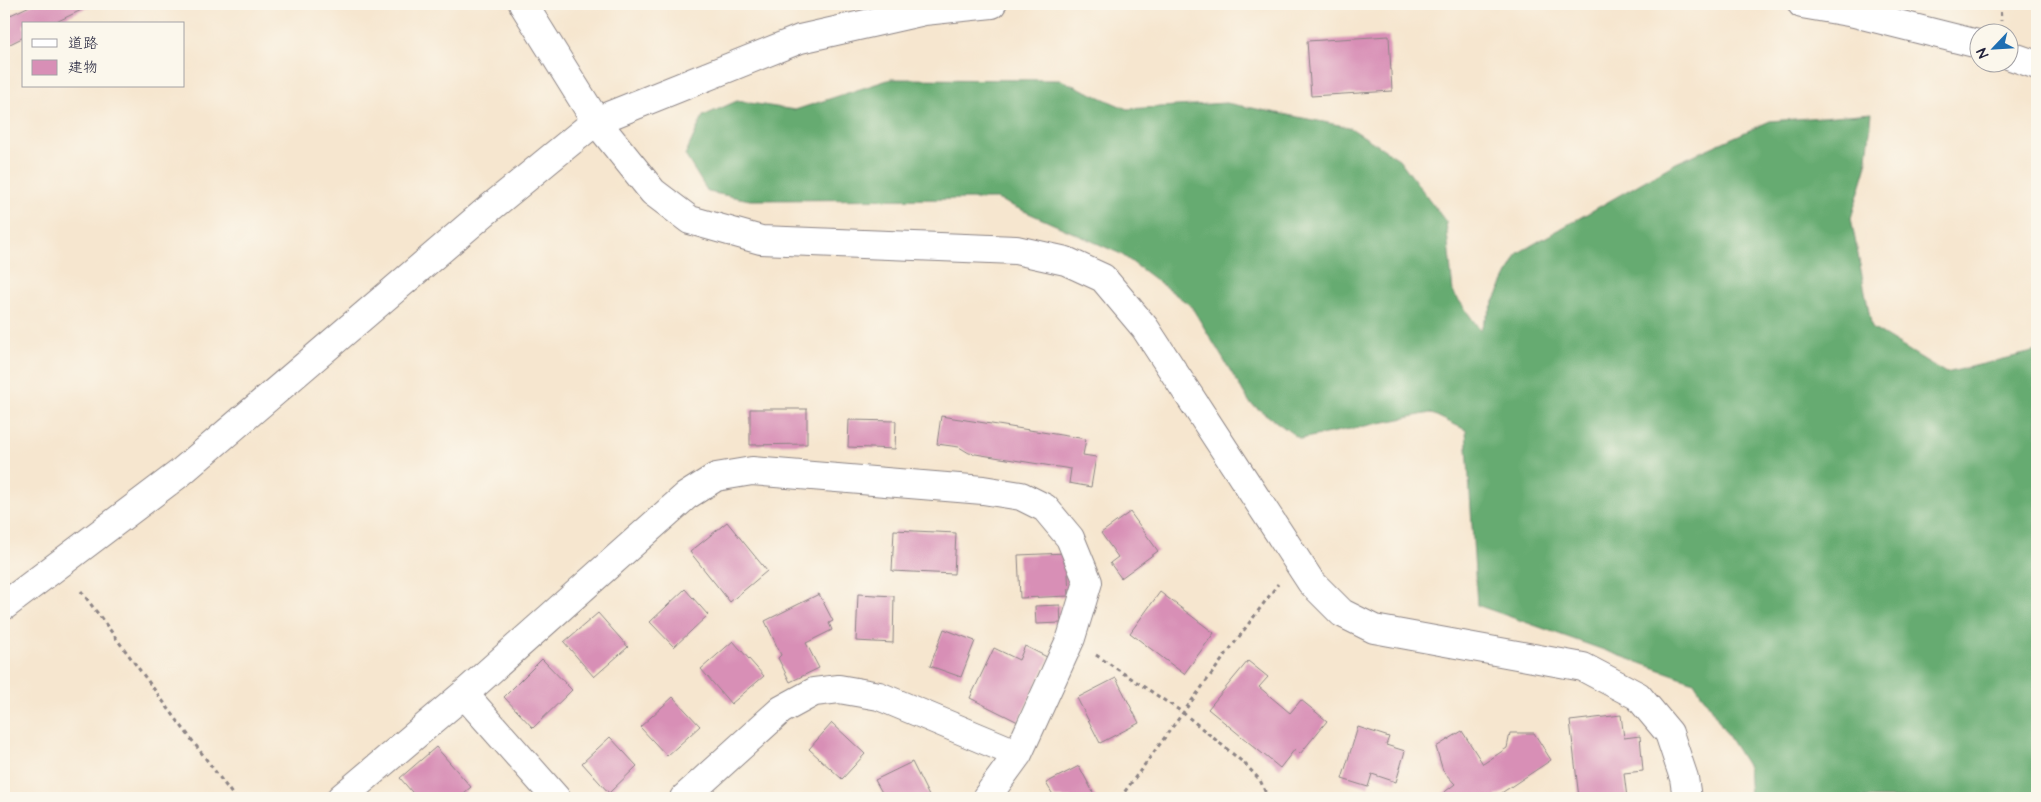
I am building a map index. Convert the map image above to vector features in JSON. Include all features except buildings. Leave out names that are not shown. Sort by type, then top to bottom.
[{"type":"street","points":[[523,4],[596,122],[653,192],[690,220],[761,240],[1016,250],[1066,261],[1102,278],[1145,328],[1311,582],[1342,613],[1374,629],[1584,667],[1638,696],[1670,733],[1684,778],[1687,798]]},
{"type":"street","points":[[4,606],[180,473],[485,212],[596,122],[800,39],[924,11],[992,4]]},
{"type":"street","points":[[1802,4],[1854,13],[1968,42]]},
{"type":"street","points":[[2018,58],[2037,65]]},
{"type":"street","points":[[341,798],[464,694],[686,496],[716,477],[752,471],[983,490],[1021,496],[1044,508],[1070,538],[1088,582],[1071,638],[1018,754],[986,798]]},
{"type":"street","points":[[684,798],[781,710],[814,692],[839,689],[879,696],[1018,754]]},
{"type":"street","points":[[464,694],[556,798]]},
{"type":"path","points":[[2000,4],[2001,21]]},
{"type":"path","points":[[1120,798],[1282,579]]},
{"type":"path","points":[[81,590],[235,798]]},
{"type":"path","points":[[1071,638],[1182,712],[1245,764],[1260,780],[1268,798]]},
{"type":"green space","points":[[891,79],[1061,80],[1127,109],[1226,103],[1349,127],[1399,159],[1446,222],[1453,292],[1480,330],[1518,253],[1676,163],[1770,121],[1872,113],[1866,168],[1851,218],[1872,328],[1946,373],[2037,351],[2037,798],[1750,798],[1748,767],[1694,682],[1477,605],[1466,430],[1430,413],[1300,439],[1250,403],[1191,306],[1121,254],[997,199],[750,200],[708,192],[685,155],[703,116],[737,101],[795,110]]}]
